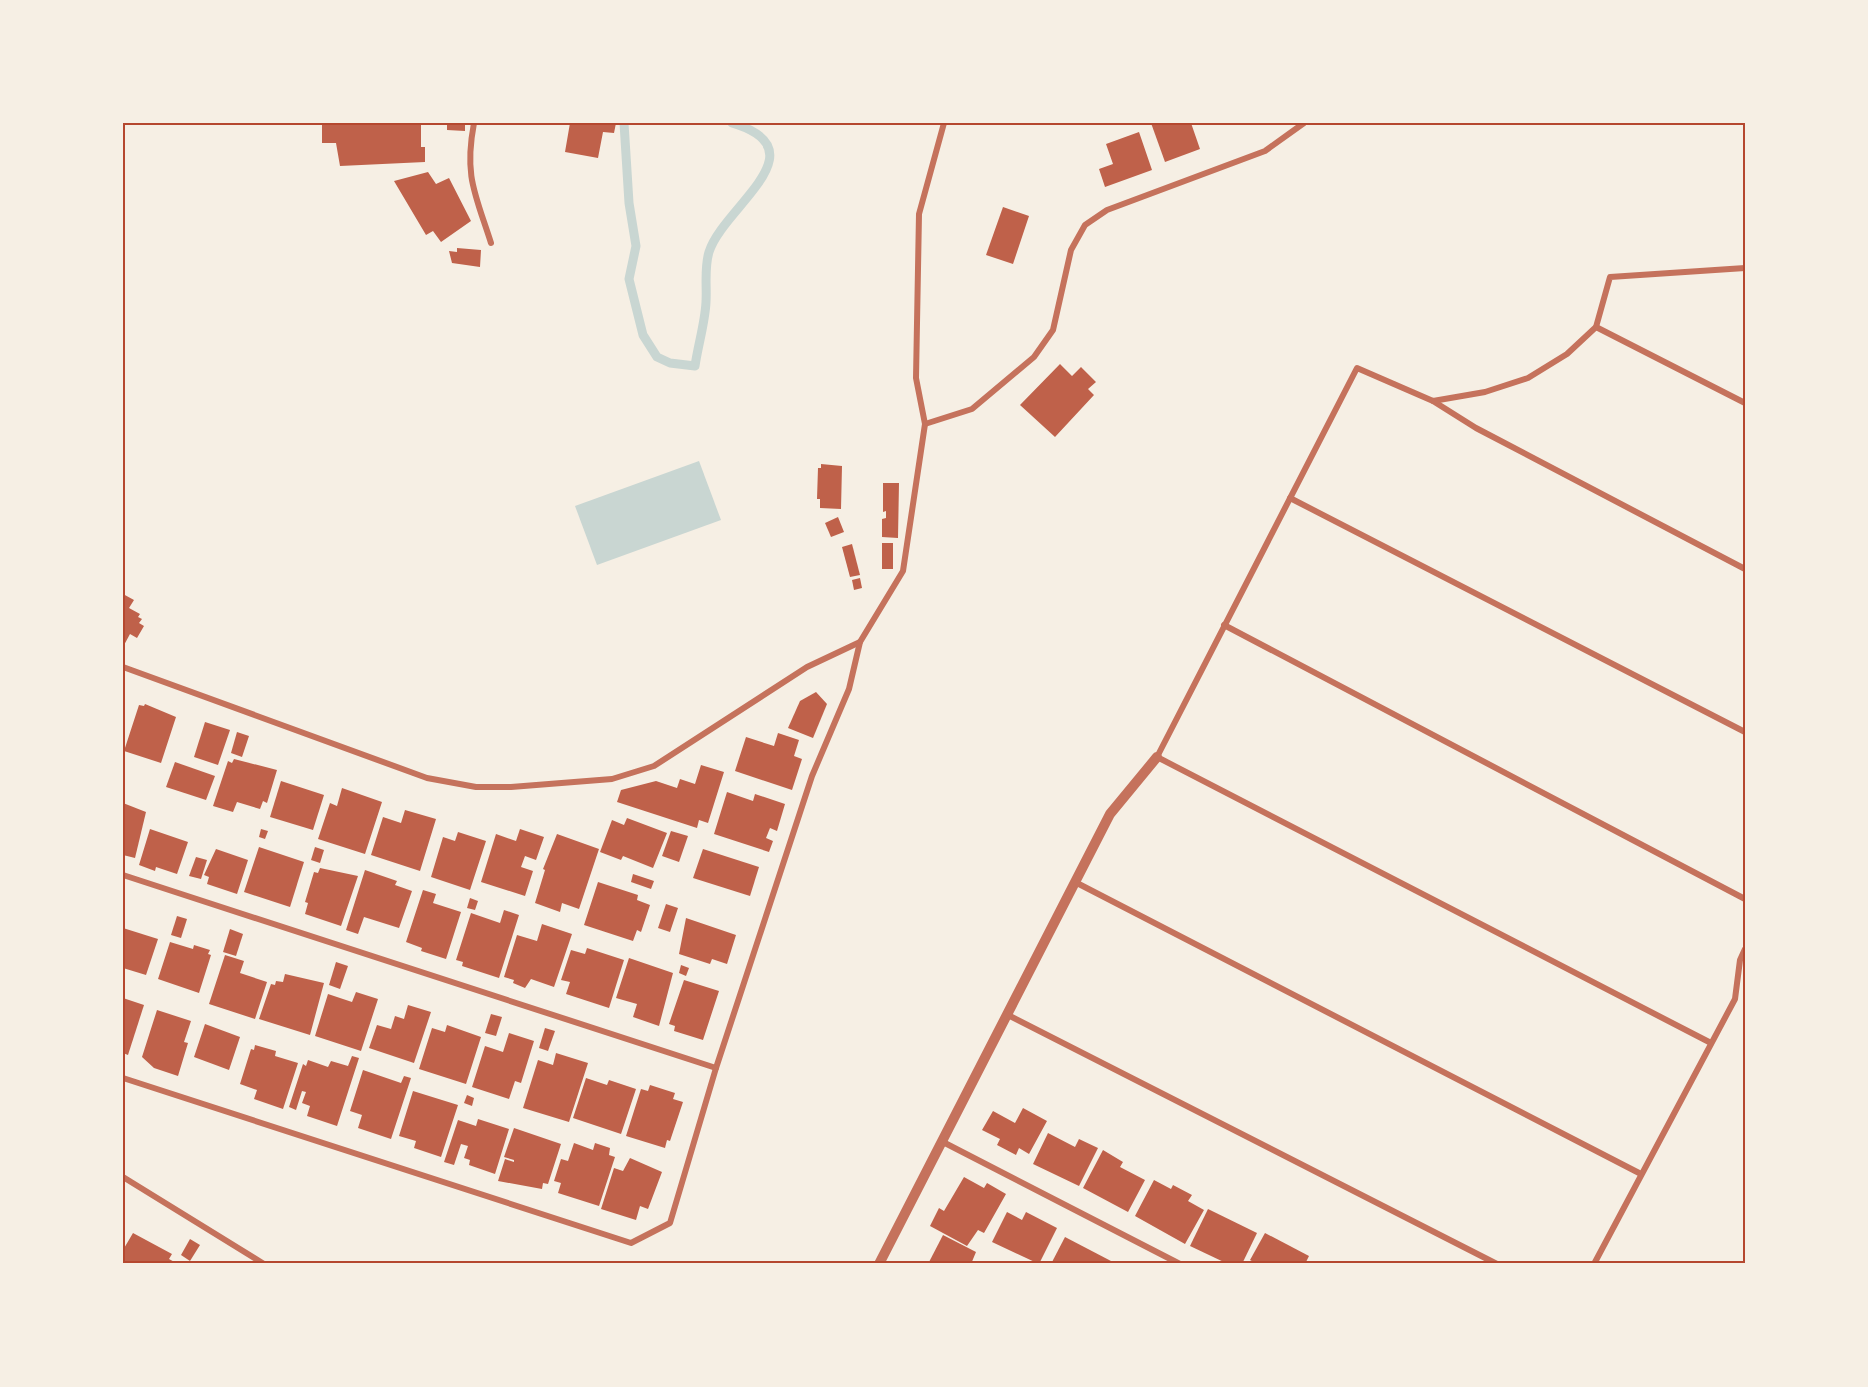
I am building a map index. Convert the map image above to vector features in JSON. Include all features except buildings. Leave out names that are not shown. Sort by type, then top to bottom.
[{"type":"street","points":[[474,123],[468,154],[470,179],[491,243]]},
{"type":"street","points":[[123,1078],[631,1243],[670,1222],[716,1068],[812,776],[849,689],[860,642],[903,572],[925,424],[916,378],[919,214],[944,123]]},
{"type":"street","points":[[925,424],[972,409],[1034,357],[1053,330],[1071,250],[1085,225],[1107,210],[1265,151],[1304,123]]},
{"type":"street","points":[[1433,401],[1485,392],[1528,378],[1567,354],[1596,327],[1610,277],[1745,268]]},
{"type":"street","points":[[1596,327],[1745,404]]},
{"type":"street","points":[[879,1264],[940,1141],[1110,814],[1157,757],[1357,369],[1433,401],[1476,428],[1745,569]]},
{"type":"street","points":[[1290,498],[1745,732]]},
{"type":"street","points":[[1224,625],[1745,899]]},
{"type":"street","points":[[123,669],[427,778],[477,787],[511,787],[612,779],[654,766],[807,668],[860,642]]},
{"type":"street","points":[[1157,757],[1711,1042]]},
{"type":"street","points":[[123,875],[716,1068]]},
{"type":"street","points":[[1076,882],[1641,1174]]},
{"type":"street","points":[[1594,1264],[1735,999],[1740,960],[1745,949]]},
{"type":"street","points":[[1006,1014],[1497,1264]]},
{"type":"street","points":[[940,1141],[1180,1264]]},
{"type":"street","points":[[123,1177],[264,1264]]},
{"type":"shaded area","points":[[699,461],[721,520],[597,565],[575,506]]},
{"type":"waterway","points":[[624,123],[629,203],[636,246],[629,279],[643,335],[657,357],[670,363],[695,366],[705,310],[709,252],[718,235],[760,181],[768,164],[769,148],[758,134],[732,123]]}]
